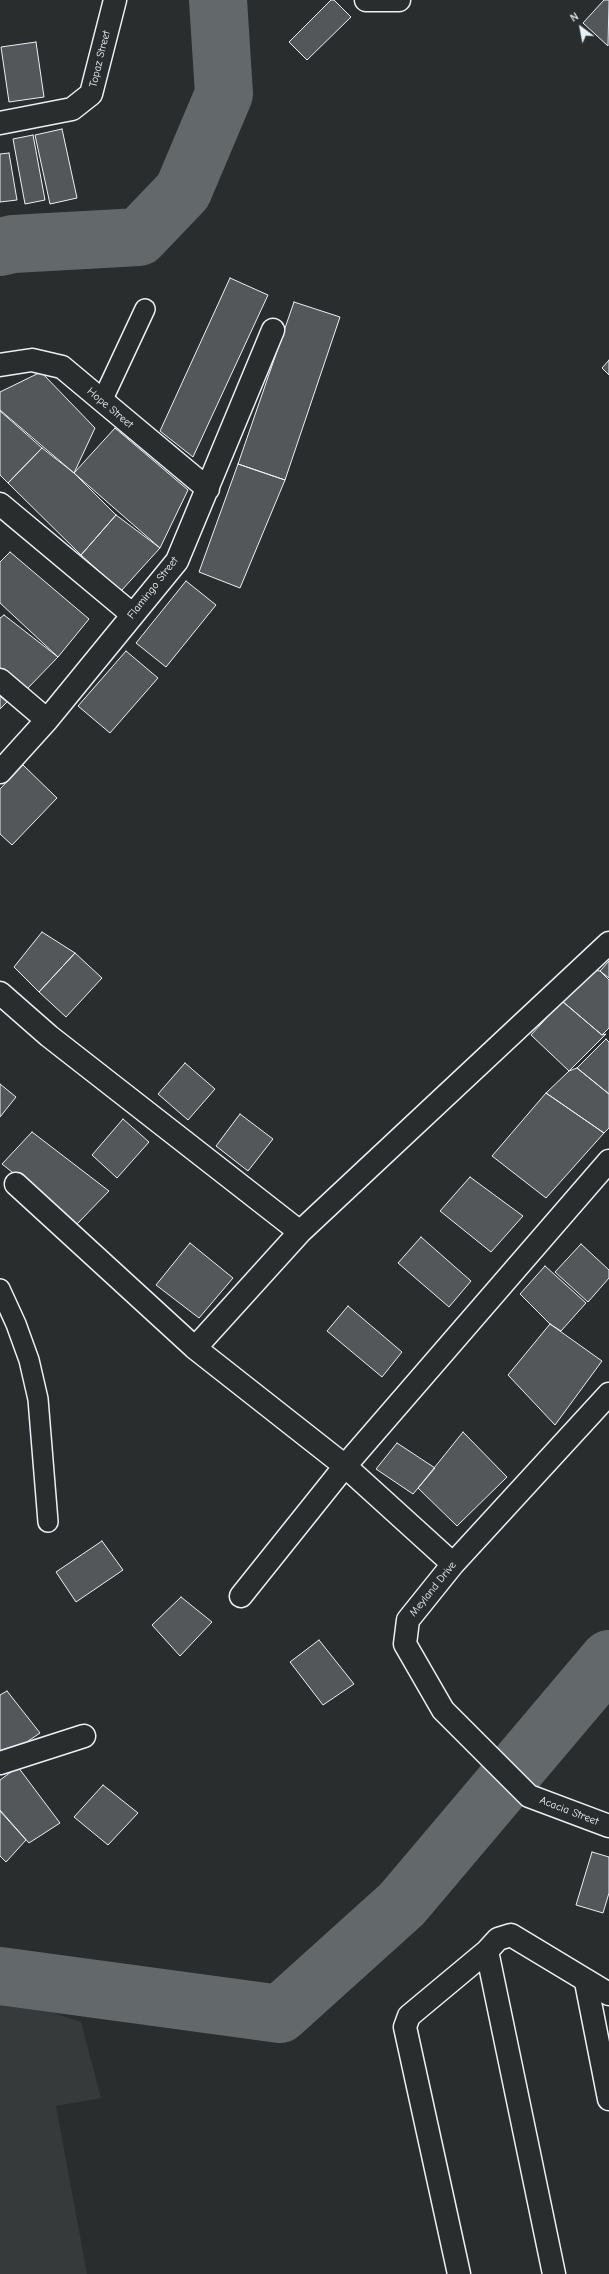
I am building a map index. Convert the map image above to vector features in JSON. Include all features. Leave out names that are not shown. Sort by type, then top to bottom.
[{"type":"street","name":"Topaz Street","points":[[0,122],[72,109],[91,94],[115,0]]},
{"type":"street","points":[[366,0],[399,0]]},
{"type":"street","name":"Flamingo Street","points":[[0,772],[47,720],[177,561],[274,330]]},
{"type":"street","name":"Hope Street","points":[[0,365],[32,360],[62,367],[208,489]]},
{"type":"street","points":[[0,504],[133,615]]},
{"type":"street","points":[[0,680],[47,720]]},
{"type":"street","points":[[196,1348],[300,1232],[609,943]]},
{"type":"street","points":[[0,993],[50,1036],[300,1232]]},
{"type":"street","points":[[241,1596],[345,1466],[609,1161]]},
{"type":"street","points":[[16,1184],[196,1348],[345,1466],[452,1564]]},
{"type":"street","name":"Meyland Drive","points":[[529,1796],[443,1710],[405,1644],[408,1620],[452,1564],[609,1394]]},
{"type":"street","points":[[0,1763],[84,1736]]},
{"type":"street","name":"Acacia Street","points":[[529,1796],[609,1826]]},
{"type":"street","points":[[458,2274],[405,2027],[412,2012],[487,1951],[498,1939],[511,1935],[586,1982],[609,1994]]},
{"type":"street","points":[[487,1951],[554,2274]]},
{"type":"street","points":[[586,1982],[609,2099]]},
{"type":"lane","points":[[102,401],[145,309]]},
{"type":"lane","points":[[0,1289],[16,1324],[29,1360],[38,1399],[48,1522]]},
{"type":"shaded area","points":[[0,1995],[81,2022],[101,2098],[56,2106],[87,2274],[0,2274]]},
{"type":"building","points":[[331,0],[334,0],[351,17],[307,60],[289,42]]},
{"type":"building","points":[[604,0],[609,0],[608,46],[583,23]]},
{"type":"building","points":[[36,42],[44,97],[9,102],[1,47]]},
{"type":"building","points":[[62,129],[77,198],[50,204],[35,135]]},
{"type":"building","points":[[33,135],[45,200],[25,204],[13,139]]},
{"type":"building","points":[[9,153],[17,200],[0,202],[0,154]]},
{"type":"building","points":[[230,278],[268,295],[193,457],[160,431]]},
{"type":"building","points":[[294,302],[340,317],[285,480],[238,464]]},
{"type":"building","points":[[609,360],[609,375],[602,368]]},
{"type":"building","points":[[41,372],[95,428],[74,473],[0,410],[0,392]]},
{"type":"building","points":[[0,411],[42,448],[8,483],[0,475]]},
{"type":"building","points":[[115,428],[188,490],[160,548],[74,473]]},
{"type":"building","points":[[42,448],[74,473],[116,515],[81,555],[8,483]]},
{"type":"building","points":[[238,464],[285,480],[240,588],[199,572]]},
{"type":"building","points":[[116,515],[160,548],[121,591],[81,555]]},
{"type":"building","points":[[10,552],[89,619],[58,657],[0,603],[0,562]]},
{"type":"building","points":[[186,581],[216,605],[166,667],[136,643]]},
{"type":"building","points":[[4,615],[58,657],[26,690],[0,668],[0,618]]},
{"type":"building","points":[[126,651],[158,678],[110,733],[78,706]]},
{"type":"building","points":[[0,696],[7,702],[0,709]]},
{"type":"building","points":[[23,765],[57,798],[12,845],[0,834],[0,789]]},
{"type":"building","points":[[42,932],[75,953],[39,992],[14,967]]},
{"type":"building","points":[[75,953],[102,978],[66,1017],[39,992]]},
{"type":"building","points":[[609,961],[609,978],[600,971]]},
{"type":"building","points":[[593,970],[600,971],[609,980],[609,1028],[602,1035],[562,1001]]},
{"type":"building","points":[[562,1001],[602,1035],[606,1034],[569,1071],[531,1035]]},
{"type":"building","points":[[606,1039],[609,1042],[609,1094],[577,1068]]},
{"type":"building","points":[[185,1063],[215,1089],[188,1120],[158,1094]]},
{"type":"building","points":[[577,1068],[609,1094],[609,1128],[604,1133],[546,1093],[569,1071]]},
{"type":"building","points":[[0,1084],[16,1097],[0,1117]]},
{"type":"building","points":[[546,1093],[604,1133],[546,1198],[492,1156]]},
{"type":"building","points":[[240,1114],[273,1139],[248,1171],[216,1146]]},
{"type":"building","points":[[123,1119],[149,1142],[117,1178],[92,1155]]},
{"type":"building","points":[[32,1132],[109,1191],[77,1224],[2,1164]]},
{"type":"building","points":[[470,1177],[523,1216],[491,1252],[440,1211]]},
{"type":"building","points":[[421,1237],[471,1281],[449,1307],[398,1263]]},
{"type":"building","points":[[190,1243],[233,1278],[199,1318],[156,1285]]},
{"type":"building","points":[[581,1244],[609,1270],[609,1278],[588,1302],[555,1272]]},
{"type":"building","points":[[545,1266],[586,1303],[561,1331],[550,1324],[520,1294]]},
{"type":"building","points":[[348,1306],[402,1352],[382,1377],[327,1331]]},
{"type":"building","points":[[550,1324],[602,1361],[555,1425],[508,1375]]},
{"type":"building","points":[[463,1432],[507,1477],[457,1526],[418,1488]]},
{"type":"building","points":[[397,1443],[435,1468],[413,1494],[376,1469]]},
{"type":"building","points":[[102,1541],[123,1570],[76,1602],[56,1572]]},
{"type":"building","points":[[181,1597],[212,1622],[180,1656],[152,1625]]},
{"type":"building","points":[[319,1640],[354,1684],[323,1705],[290,1662]]},
{"type":"building","points":[[7,1691],[40,1733],[3,1758],[0,1753],[0,1695]]},
{"type":"building","points":[[18,1767],[60,1823],[29,1843],[0,1810],[0,1780]]},
{"type":"building","points":[[103,1785],[138,1813],[108,1845],[74,1817]]},
{"type":"building","points":[[0,1811],[26,1840],[6,1862],[0,1856]]},
{"type":"building","points":[[592,1852],[609,1857],[609,1893],[603,1913],[576,1905]]},
{"type":"waterway","points":[[0,247],[13,244],[139,237],[183,191],[224,94],[218,0]]},
{"type":"waterway","points":[[0,1976],[280,2014],[402,1904],[609,1659]]}]
